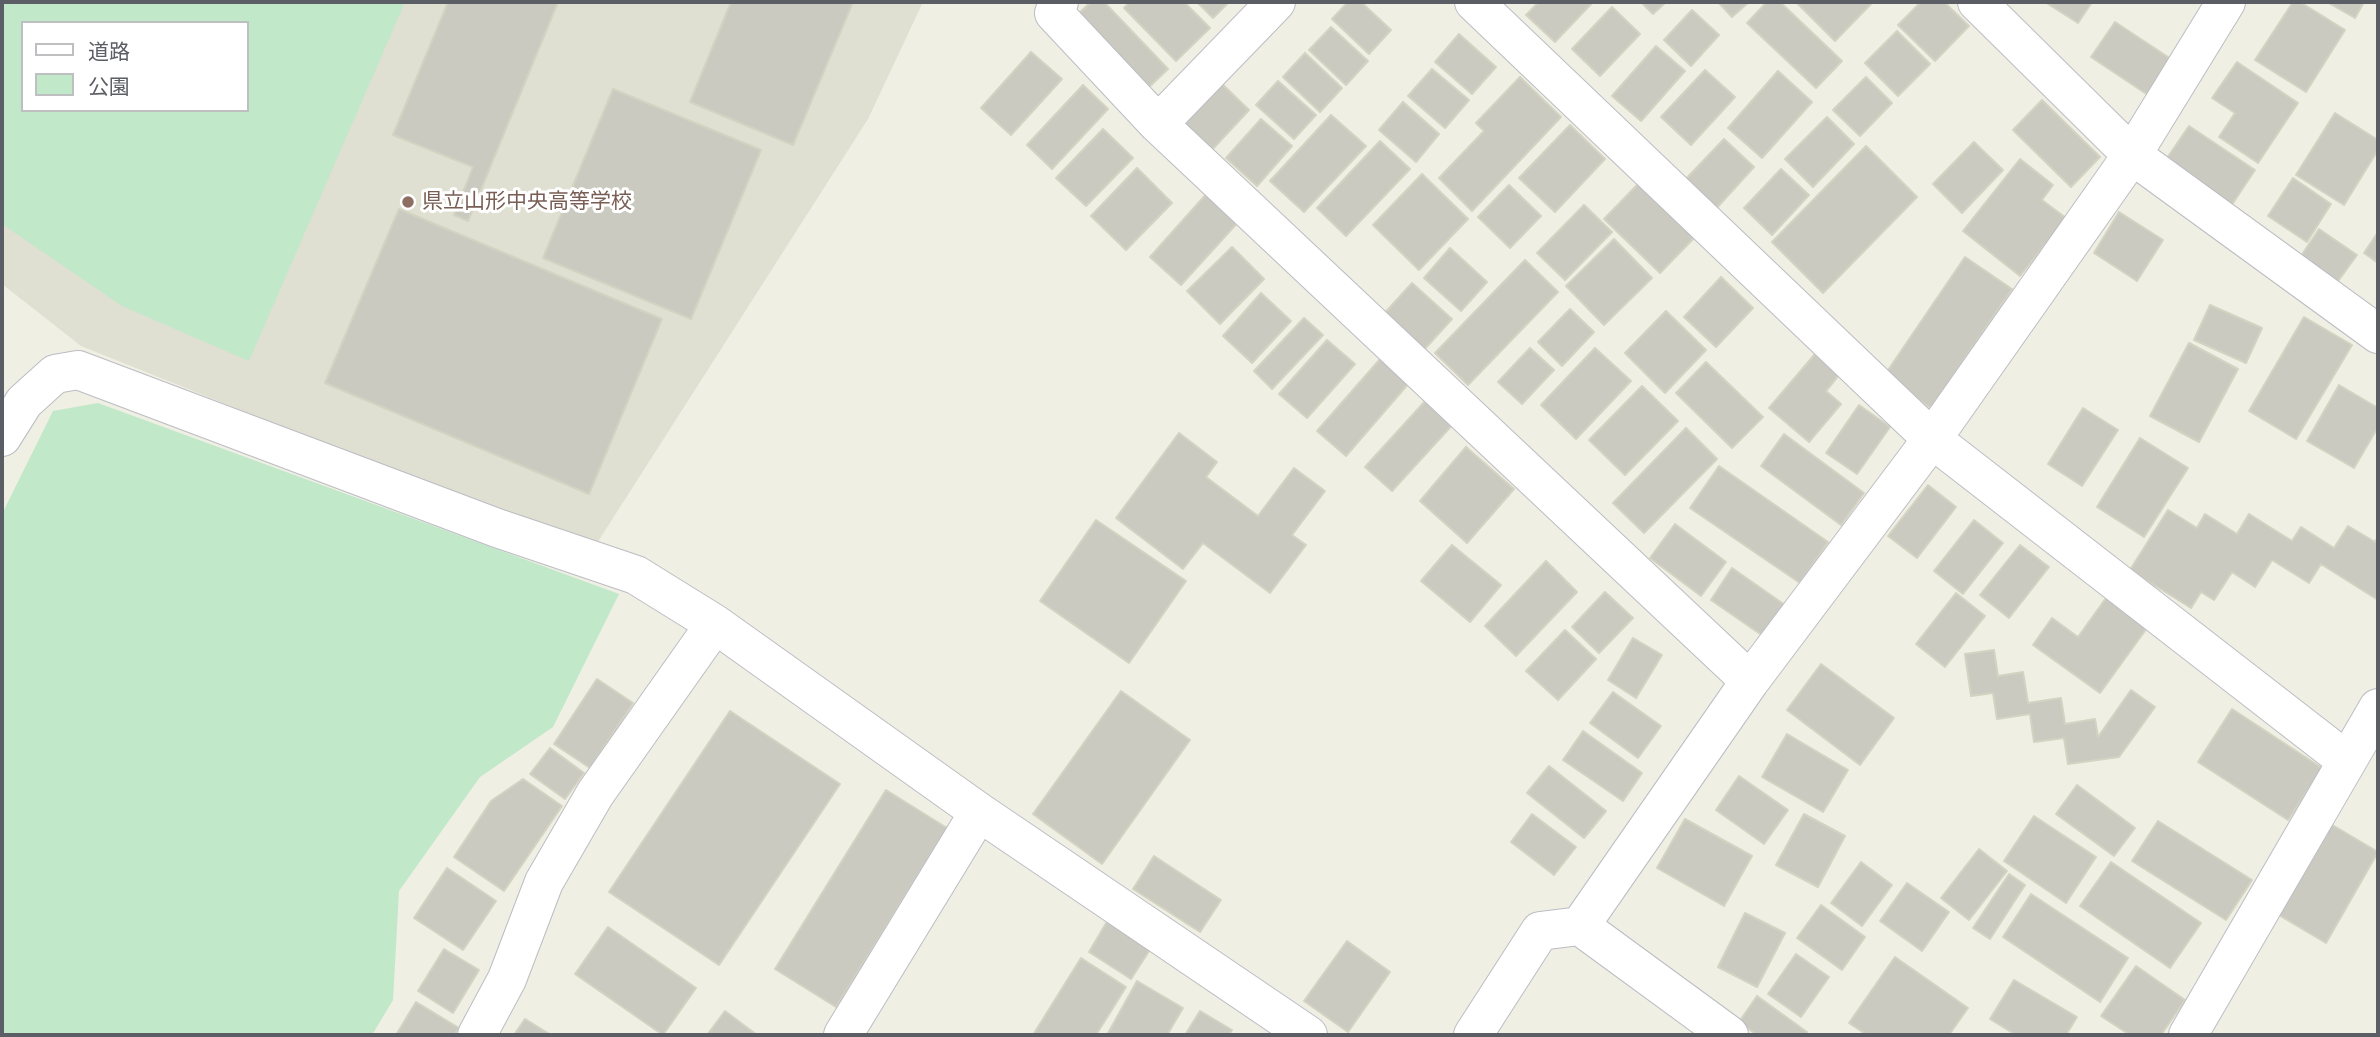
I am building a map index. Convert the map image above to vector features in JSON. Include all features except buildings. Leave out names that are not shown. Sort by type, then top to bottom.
[{"type":"lane","points":[[1059,2],[1054,13],[1158,124],[1750,681]]},
{"type":"lane","points":[[1158,124],[1276,2]]},
{"type":"lane","points":[[1474,2],[1933,439],[2347,761]]},
{"type":"lane","points":[[1977,2],[2132,155],[2378,334]]},
{"type":"lane","points":[[1580,926],[1750,681],[1933,439],[2132,155],[2226,2]]},
{"type":"lane","points":[[2,437],[24,402],[55,374],[78,370],[497,528],[636,575],[715,624],[979,812],[1308,1035]]},
{"type":"lane","points":[[477,1035],[507,979],[544,882],[582,816],[715,624]]},
{"type":"lane","points":[[2188,1035],[2378,708]]},
{"type":"lane","points":[[843,1035],[979,812]]},
{"type":"lane","points":[[1473,1035],[1540,931],[1580,926],[1729,1035]]},
{"type":"shaded area","name":"県立山形中央高等学校","points":[[2,2],[923,2],[868,119],[592,551],[81,346],[2,284]]},
{"type":"green space","points":[[2,2],[405,2],[249,361],[122,306],[2,224]]},
{"type":"green space","points":[[98,403],[619,594],[553,727],[480,777],[399,891],[393,1000],[372,1035],[2,1035],[2,514],[53,411]]},
{"type":"place","name":"県立山形中央高等学校","points":[[408,202]]}]
